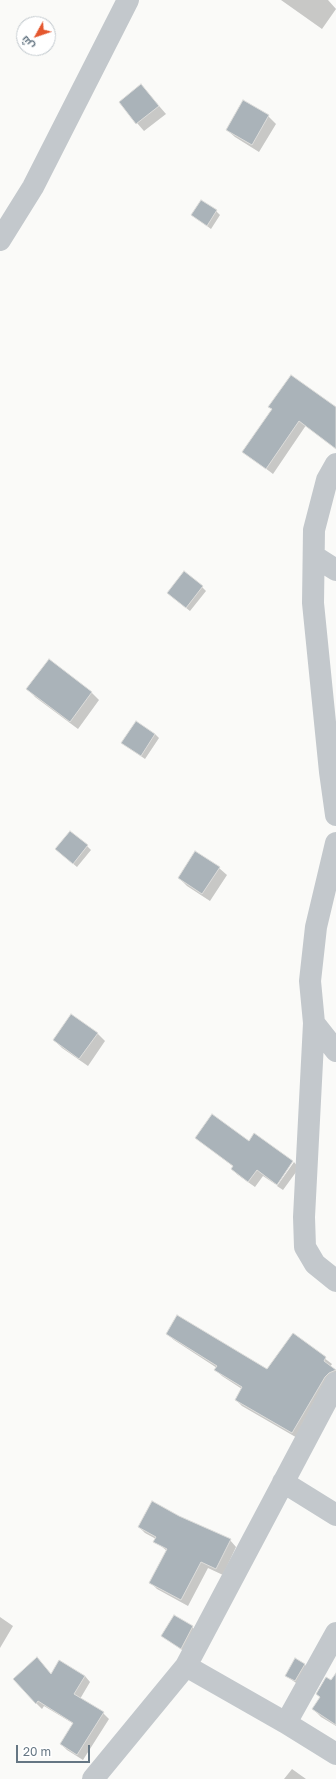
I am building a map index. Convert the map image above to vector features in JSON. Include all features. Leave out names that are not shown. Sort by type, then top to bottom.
[{"type":"street","points":[[0,240],[33,186],[128,0]]},
{"type":"street","points":[[336,464],[327,480],[314,530],[313,602],[330,772],[336,815]]},
{"type":"street","points":[[314,556],[336,570]]},
{"type":"street","points":[[336,843],[316,927],[310,981],[314,1023],[304,1217],[306,1247],[315,1264],[336,1282]]},
{"type":"street","points":[[314,1023],[336,1051]]},
{"type":"street","points":[[93,1779],[186,1666],[336,1383]]},
{"type":"street","points":[[283,1482],[336,1516]]},
{"type":"street","points":[[286,1723],[336,1633]]},
{"type":"street","points":[[186,1666],[286,1723],[336,1754]]},
{"type":"building","points":[[141,84],[159,106],[136,124],[119,102]]},
{"type":"building","points":[[243,100],[269,115],[252,145],[226,130]]},
{"type":"building","points":[[201,200],[217,210],[207,226],[191,215]]},
{"type":"building","points":[[291,375],[336,407],[336,449],[299,421],[266,469],[242,452],[272,409],[268,407]]},
{"type":"building","points":[[184,571],[203,586],[186,608],[167,593]]},
{"type":"building","points":[[49,659],[92,692],[70,722],[26,689]]},
{"type":"building","points":[[136,721],[155,734],[141,756],[121,743]]},
{"type":"building","points":[[70,831],[88,845],[73,864],[55,849]]},
{"type":"building","points":[[195,851],[220,867],[202,894],[178,878]]},
{"type":"building","points":[[71,1014],[98,1033],[79,1059],[53,1040]]},
{"type":"building","points":[[212,1114],[249,1141],[254,1133],[293,1161],[277,1185],[257,1170],[248,1182],[231,1169],[233,1166],[195,1138]]},
{"type":"building","points":[[177,1315],[267,1369],[293,1333],[326,1357],[324,1361],[336,1370],[329,1373],[325,1377],[292,1433],[235,1400],[242,1387],[214,1370],[217,1366],[166,1334]]},
{"type":"building","points":[[152,1501],[179,1516],[231,1539],[216,1569],[201,1562],[181,1600],[149,1583],[167,1549],[153,1542],[156,1537],[138,1527]]},
{"type":"building","points":[[174,1615],[193,1626],[181,1649],[161,1636]]},
{"type":"building","points":[[37,1657],[51,1674],[59,1660],[85,1676],[74,1694],[104,1712],[77,1755],[60,1744],[73,1723],[38,1701],[36,1704],[13,1679]]},
{"type":"building","points":[[295,1658],[305,1664],[295,1681],[285,1676]]},
{"type":"building","points":[[336,1673],[336,1725],[312,1709],[320,1697],[316,1694],[326,1677],[331,1680]]}]
